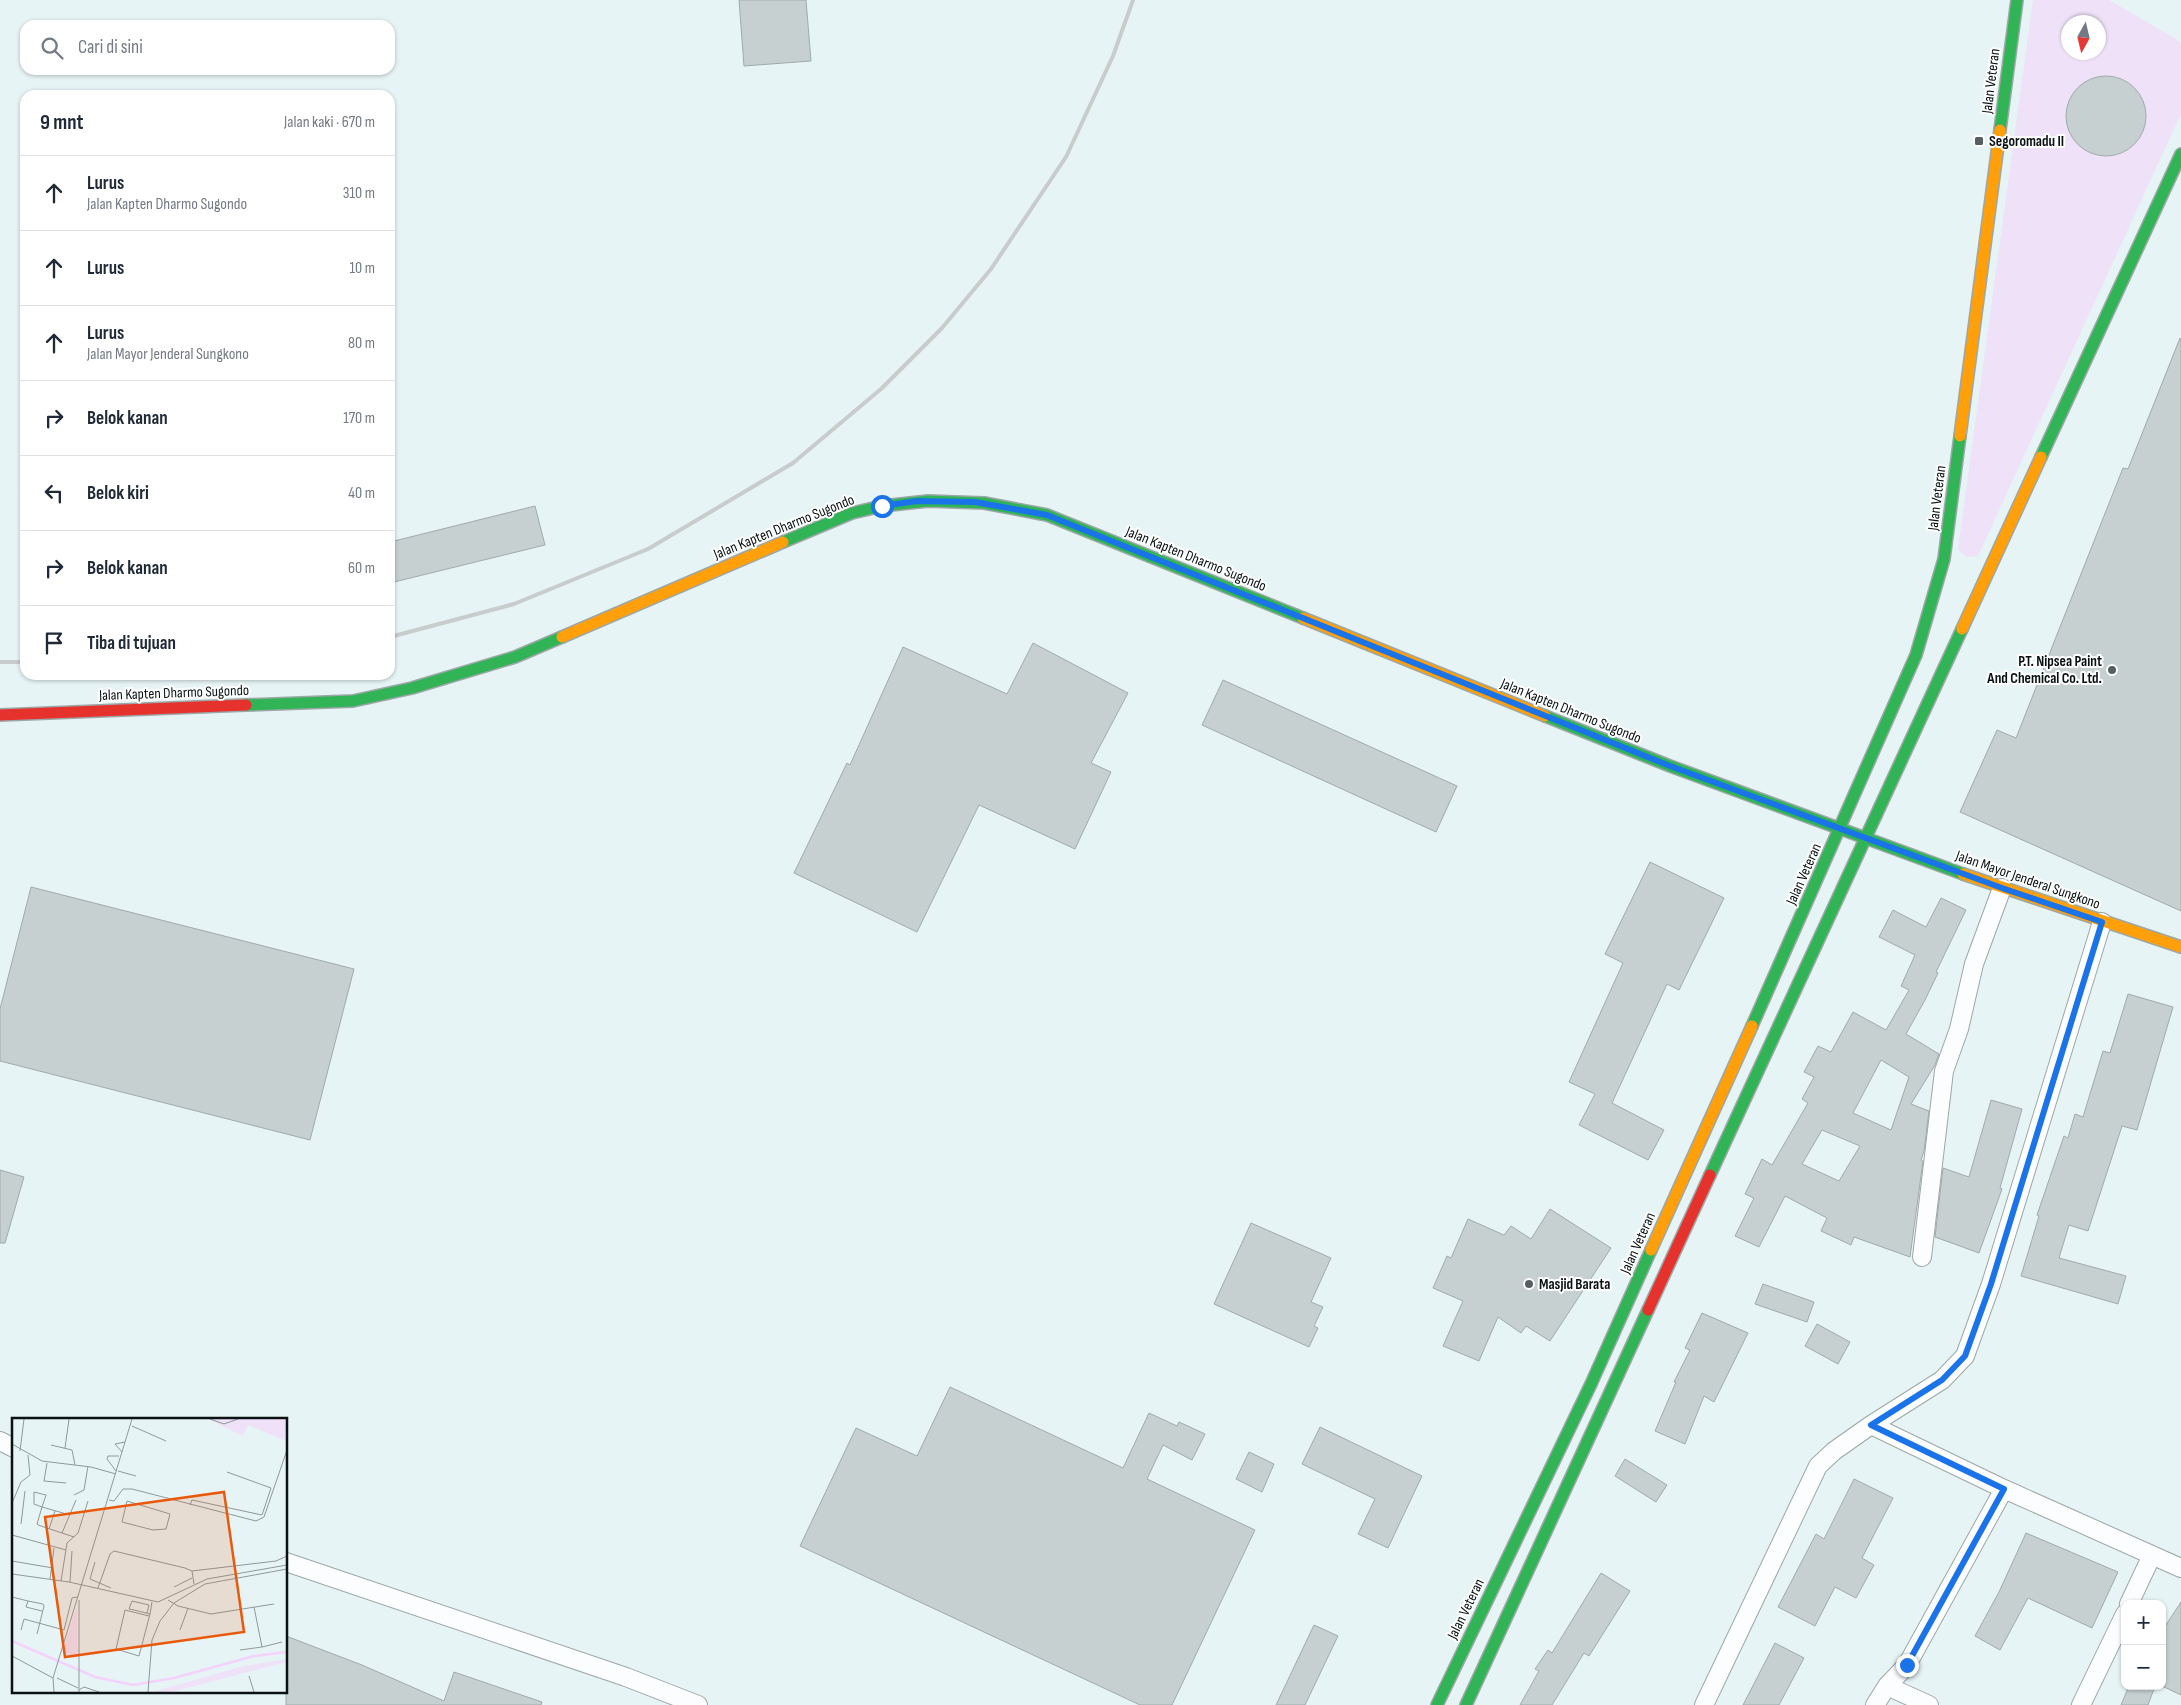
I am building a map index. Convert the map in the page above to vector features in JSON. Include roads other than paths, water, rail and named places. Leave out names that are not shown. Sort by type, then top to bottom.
[{"type":"main road","name":"Jalan Veteran","points":[[1437,1705],[1591,1384],[1841,828],[1916,655],[1948,561],[2017,0]]},
{"type":"main road","points":[[1466,1705],[1866,837],[1982,572],[2181,154]]},
{"type":"main road","name":"Jalan Kapten Dharmo Sugondo","points":[[0,715],[353,701],[412,688],[515,657],[852,514],[882,506],[917,501],[975,502],[1047,515],[1670,766],[1866,837]]},
{"type":"main road","name":"Jalan Mayor Jenderal Sungkono","points":[[1866,837],[2002,888],[2181,947]]},
{"type":"street","points":[[1922,1257],[1944,1071],[1959,1029],[1974,964],[2002,888]]},
{"type":"street","points":[[1704,1705],[1818,1466],[1834,1451],[1871,1425],[1942,1380],[1965,1356],[1991,1284],[2102,922]]},
{"type":"street","points":[[1871,1425],[2004,1489],[2181,1568]]},
{"type":"street","points":[[0,1441],[12,1447]]},
{"type":"street","points":[[1875,1705],[1887,1686],[1907,1665],[2004,1489]]},
{"type":"street","points":[[2131,1600],[2152,1555]]},
{"type":"street","points":[[288,1563],[626,1677],[698,1705]]},
{"type":"street","points":[[2081,1705],[2121,1622]]},
{"type":"street","points":[[1887,1686],[1928,1705]]},
{"type":"railway","points":[[395,636],[514,604],[648,549],[793,463],[881,389],[942,328],[991,269],[1066,157],[1113,56],[1133,0]]},
{"type":"railway","points":[[0,662],[20,662]]},
{"type":"place","name":"Segoromadu II","points":[[1979,141]]},
{"type":"place","name":"P.T. Nipsea Paint And Chemical Co. Ltd.","points":[[2112,670]]},
{"type":"place","name":"Masjid Barata","points":[[1529,1284]]}]
